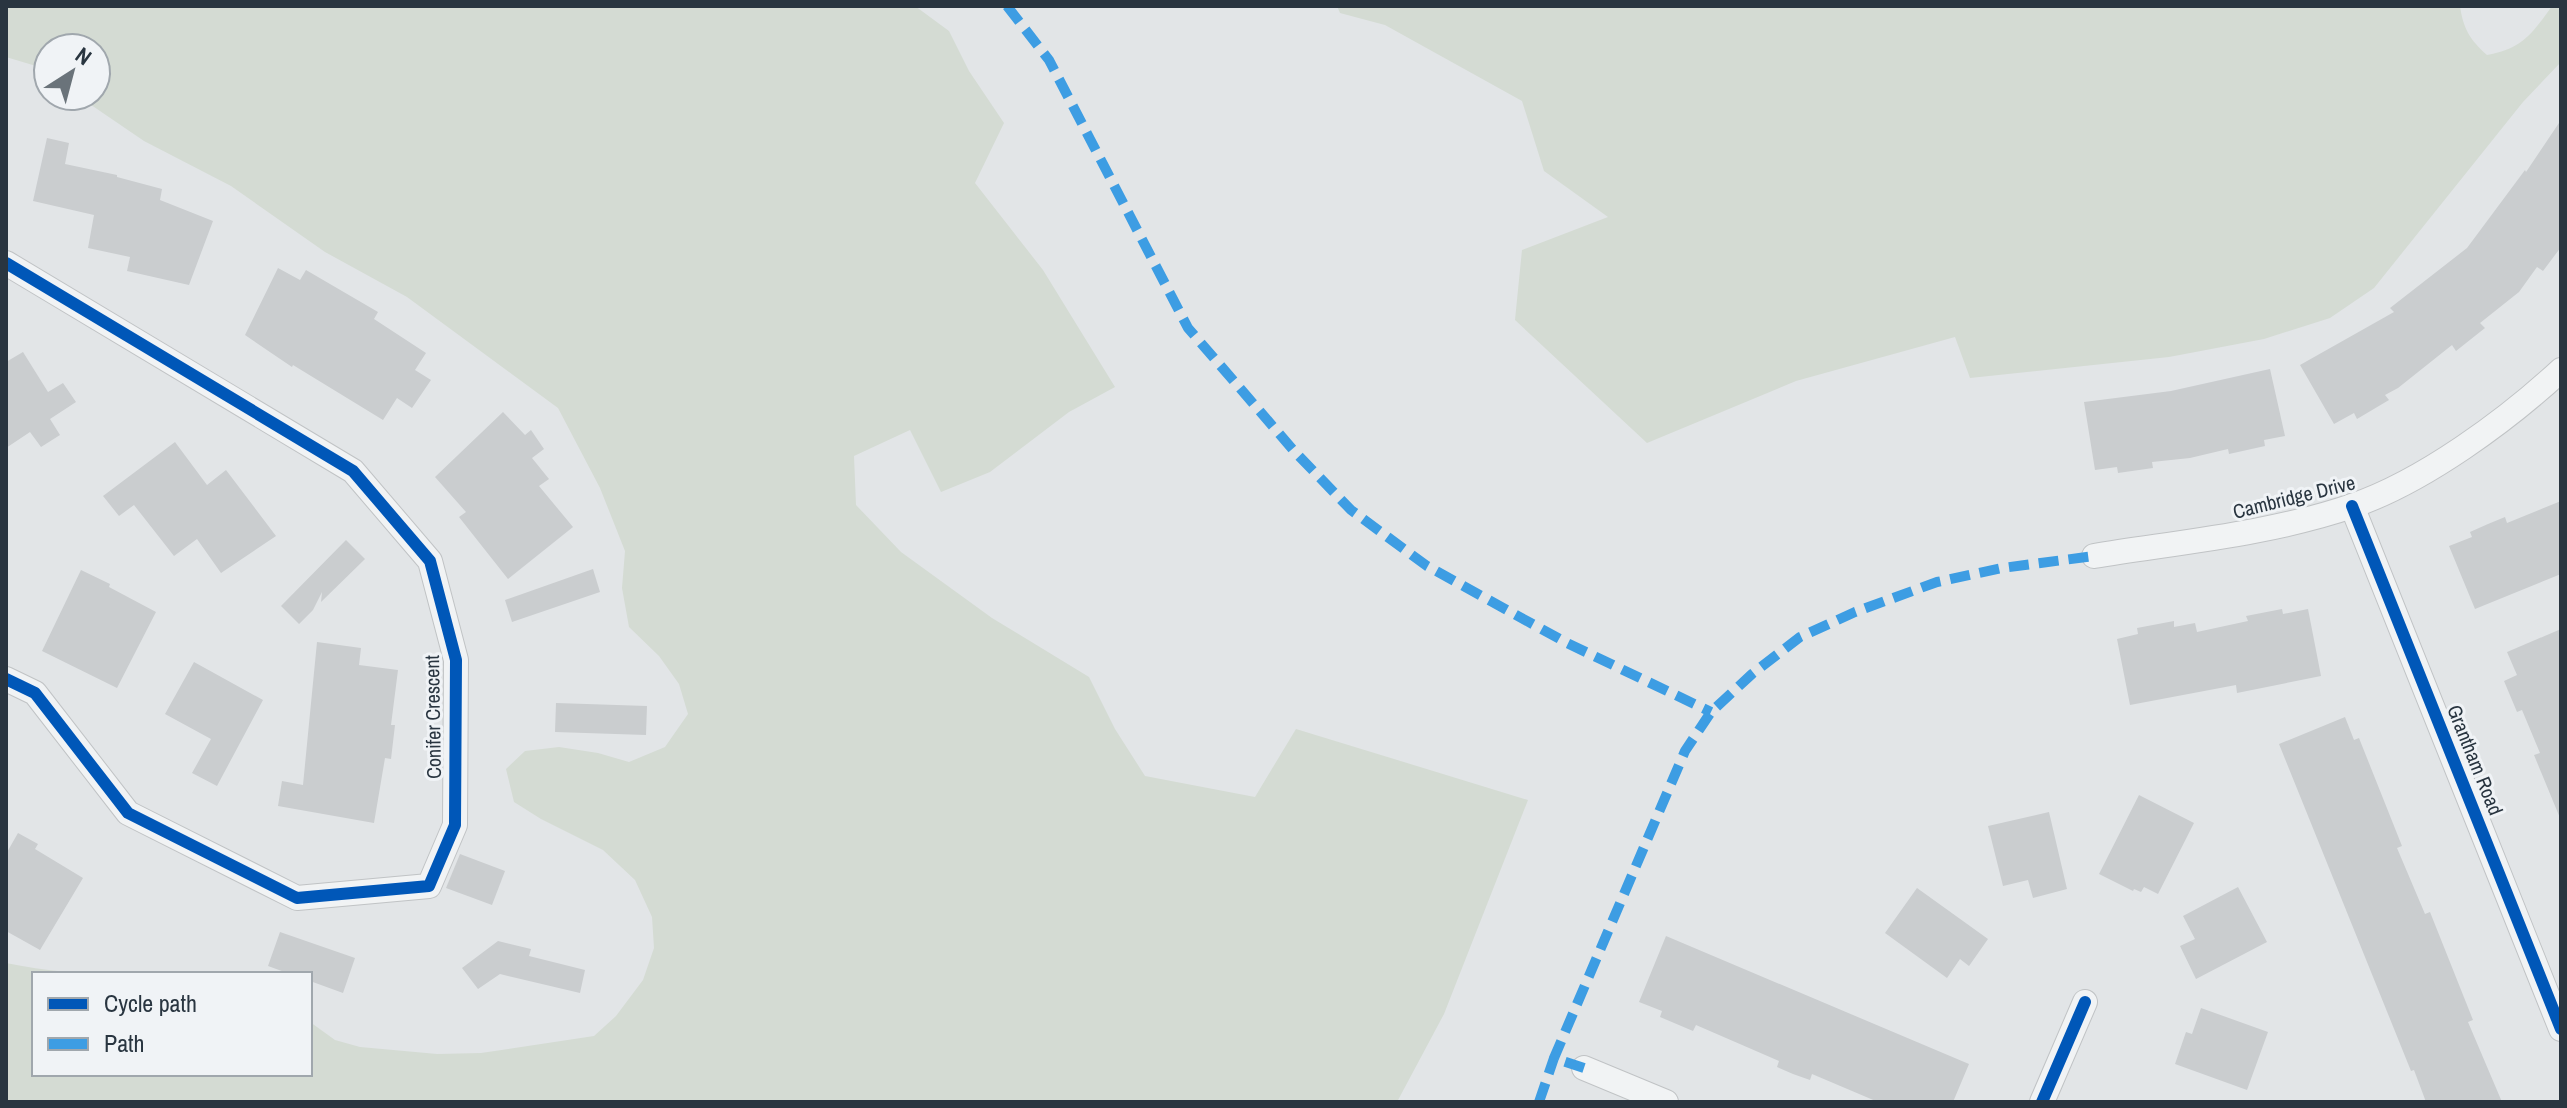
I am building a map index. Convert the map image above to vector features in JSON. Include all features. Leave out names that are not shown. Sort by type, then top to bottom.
[{"type":"street","name":"Conifer Crescent","points":[[6,263],[353,471],[430,561],[456,660],[455,825],[429,886],[297,898],[128,813],[35,693],[6,679]]},
{"type":"street","name":"Cambridge Drive","points":[[2094,556],[2269,527],[2352,506],[2397,487],[2443,459],[2497,422],[2561,370]]},
{"type":"street","name":"Grantham Road","points":[[2352,506],[2561,1029]]},
{"type":"street","points":[[2042,1102],[2085,1002]]},
{"type":"street","points":[[1584,1068],[1666,1102]]},
{"type":"shaded area","points":[[6,6],[915,6],[949,31],[969,71],[1004,123],[975,183],[1043,270],[1115,387],[1069,412],[990,472],[941,492],[910,430],[854,456],[856,505],[901,552],[992,618],[1089,677],[1115,729],[1145,776],[1255,797],[1296,729],[1528,800],[1444,1014],[1397,1102],[6,1102],[6,963],[76,972],[32,972],[32,1076],[312,1076],[312,1023],[335,1040],[360,1047],[437,1054],[481,1053],[594,1036],[616,1016],[643,980],[654,948],[652,917],[635,880],[603,850],[514,802],[506,769],[525,751],[559,747],[629,762],[665,747],[688,714],[679,684],[659,656],[629,627],[622,588],[625,551],[600,488],[558,408],[407,297],[325,252],[231,186],[144,141],[101,112],[112,112],[112,32],[32,32],[32,65],[6,57]]},
{"type":"shaded area","points":[[1337,6],[2460,6],[2468,33],[2487,55],[2518,44],[2532,32],[2552,6],[2561,6],[2561,62],[2523,102],[2374,288],[2330,318],[2264,339],[2169,357],[1970,378],[1955,337],[1796,381],[1647,443],[1515,320],[1522,250],[1608,217],[1544,171],[1522,101],[1385,25],[1340,13]]},
{"type":"building","points":[[2561,120],[2561,247],[2543,271],[2537,267],[2519,292],[2480,323],[2485,328],[2456,351],[2452,345],[2385,395],[2389,400],[2357,419],[2354,413],[2334,424],[2300,365],[2394,312],[2390,308],[2467,248],[2526,172]]},
{"type":"building","points":[[47,138],[69,143],[65,164],[162,189],[160,200],[213,221],[189,285],[127,271],[130,257],[88,248],[94,215],[33,201]]},
{"type":"building","points":[[278,268],[300,280],[306,270],[378,312],[374,319],[426,353],[415,370],[431,380],[412,408],[397,398],[383,420],[292,367],[245,335]]},
{"type":"building","points":[[23,352],[48,392],[63,383],[76,402],[50,419],[60,435],[41,447],[30,432],[6,448],[6,362]]},
{"type":"building","points":[[2270,369],[2285,436],[2264,440],[2265,446],[2229,454],[2228,449],[2190,458],[2152,462],[2153,468],[2118,473],[2117,467],[2095,470],[2084,402],[2171,391]]},
{"type":"building","points":[[503,412],[525,435],[531,430],[544,449],[532,458],[549,479],[539,486],[573,527],[508,579],[459,517],[466,512],[435,477]]},
{"type":"building","points":[[175,442],[207,485],[226,470],[276,536],[221,573],[197,539],[174,556],[134,505],[119,516],[103,496]]},
{"type":"building","points":[[2561,501],[2561,574],[2475,609],[2449,546],[2472,537],[2470,532],[2505,517],[2507,523]]},
{"type":"building","points":[[346,540],[365,559],[321,602],[322,592],[313,610],[299,624],[281,606]]},
{"type":"building","points":[[593,569],[600,592],[512,622],[505,600]]},
{"type":"building","points":[[81,570],[156,612],[117,688],[42,651]]},
{"type":"building","points":[[2282,609],[2283,614],[2308,609],[2321,676],[2237,693],[2236,685],[2130,705],[2117,639],[2138,634],[2137,628],[2174,621],[2174,627],[2195,623],[2197,632],[2248,621],[2246,616]]},
{"type":"building","points":[[2561,629],[2560,818],[2534,755],[2540,753],[2522,710],[2517,712],[2504,681],[2517,675],[2507,652]]},
{"type":"building","points":[[317,642],[361,648],[359,665],[398,670],[391,725],[395,725],[391,759],[385,758],[374,823],[278,806],[282,781],[303,785]]},
{"type":"building","points":[[194,662],[263,700],[217,786],[192,773],[211,739],[165,714]]},
{"type":"building","points":[[556,703],[647,706],[646,735],[555,732]]},
{"type":"building","points":[[2345,717],[2354,740],[2359,738],[2402,846],[2397,848],[2425,914],[2430,912],[2473,1020],[2468,1022],[2502,1102],[2426,1102],[2414,1070],[2411,1071],[2279,744]]},
{"type":"building","points":[[2139,795],[2194,823],[2158,894],[2144,887],[2141,892],[2133,891],[2099,874]]},
{"type":"building","points":[[2049,812],[2067,889],[2033,898],[2028,880],[2003,886],[1988,826]]},
{"type":"building","points":[[18,833],[38,844],[35,849],[83,878],[40,950],[6,931],[6,854]]},
{"type":"building","points":[[460,854],[505,871],[492,905],[446,888]]},
{"type":"building","points":[[2238,887],[2267,942],[2196,979],[2180,946],[2195,939],[2183,916]]},
{"type":"building","points":[[1917,888],[1988,939],[1969,966],[1960,959],[1947,978],[1885,933]]},
{"type":"building","points":[[280,932],[355,958],[343,993],[312,982],[312,972],[284,972],[268,966]]},
{"type":"building","points":[[1666,936],[1969,1064],[1953,1102],[1878,1102],[1812,1074],[1810,1080],[1793,1074],[1777,1067],[1779,1061],[1696,1025],[1693,1031],[1660,1017],[1662,1011],[1639,1002]]},
{"type":"building","points":[[498,941],[531,949],[529,956],[585,970],[580,993],[500,974],[478,989],[462,968]]},
{"type":"building","points":[[2201,1008],[2268,1032],[2247,1090],[2175,1064],[2186,1032],[2192,1034]]},
{"type":"marked path","points":[[1007,6],[1049,60],[1188,328],[1295,452],[1351,510],[1427,566],[1567,643],[1711,712]]},
{"type":"marked path","points":[[1584,1068],[1554,1058],[1685,751],[1711,712],[1752,674],[1800,637],[1855,612],[1937,582],[2002,568],[2094,556]]},
{"type":"marked path","points":[[1539,1102],[1554,1058]]},
{"type":"cycle path","points":[[6,263],[353,471],[430,561],[456,660],[455,825],[429,886],[297,898],[128,813],[35,693],[6,679]]},
{"type":"cycle path","points":[[2352,506],[2561,1029]]},
{"type":"cycle path","points":[[2042,1102],[2085,1002]]}]
